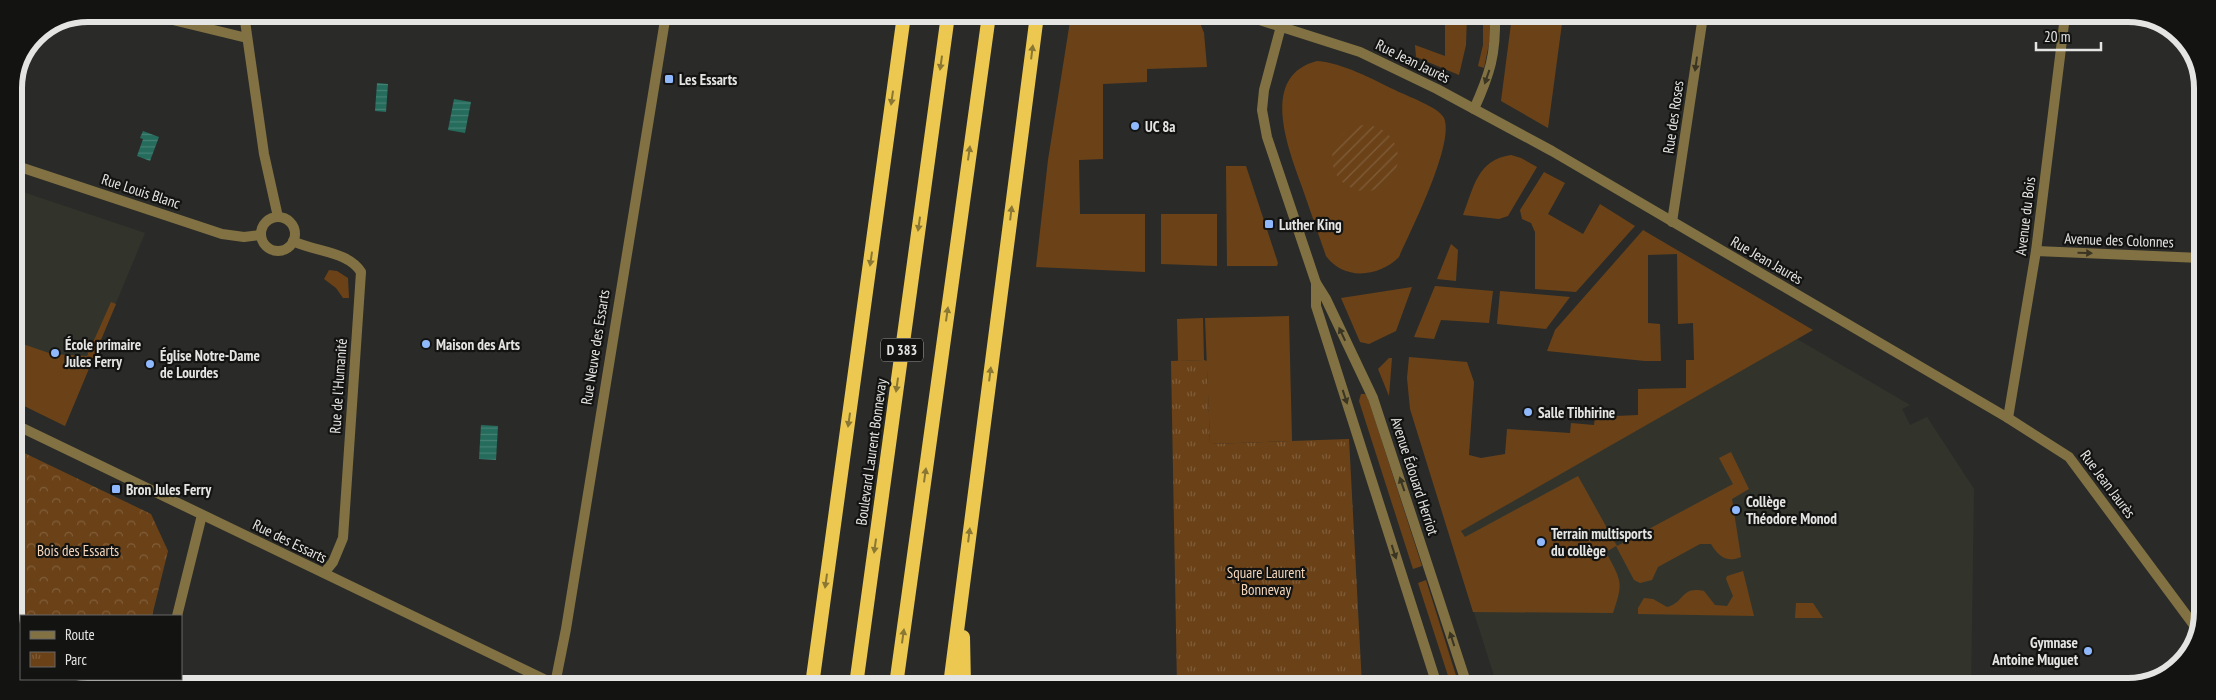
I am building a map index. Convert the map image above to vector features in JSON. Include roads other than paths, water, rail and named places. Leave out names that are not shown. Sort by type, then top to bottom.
[{"type":"highway","points":[[813,678],[901,22]]},
{"type":"highway","name":"Boulevard Laurent Bonnevay","points":[[857,678],[947,22]]},
{"type":"highway","points":[[897,678],[988,22]]},
{"type":"highway","points":[[951,678],[1036,22]]},
{"type":"highway","points":[[963,584],[964,678]]},
{"type":"street","points":[[181,22],[247,38]]},
{"type":"street","points":[[245,22],[264,154],[278,217]]},
{"type":"street","name":"Rue Neuve des Essarts","points":[[555,678],[567,619],[665,22]]},
{"type":"street","name":"Rue Jean Jaurès","points":[[1268,22],[1360,52],[1437,88],[1552,151],[2008,418],[2069,457],[2192,623]]},
{"type":"street","name":"Avenue Édouard Herriot","points":[[1283,22],[1264,90],[1262,110],[1269,144],[1316,283],[1326,299],[1374,398],[1465,678]]},
{"type":"street","points":[[1474,109],[1489,76],[1496,44],[1495,22]]},
{"type":"street","name":"Rue des Roses","points":[[1672,222],[1702,22]]},
{"type":"street","name":"Avenue du Bois","points":[[2008,418],[2036,251],[2064,22]]},
{"type":"street","name":"Rue Louis Blanc","points":[[22,168],[222,234],[244,237],[261,235]]},
{"type":"street","points":[[278,217],[288,221],[291,225],[294,241],[283,250],[272,250],[264,244],[261,235],[264,224],[268,220],[278,217]]},
{"type":"street","name":"Rue de l'Humanité","points":[[294,241],[350,259],[361,272],[343,538],[333,562],[324,573]]},
{"type":"street","name":"Avenue des Colonnes","points":[[2036,251],[2193,258]]},
{"type":"street","name":"Avenue Édouard Herriot","points":[[1316,283],[1316,306],[1435,678]]},
{"type":"street","name":"Rue des Essarts","points":[[23,428],[542,678]]},
{"type":"street","points":[[177,615],[202,514]]},
{"type":"place","name":"Les Essarts","points":[[669,79]]},
{"type":"place","name":"UC 8a","points":[[1135,126]]},
{"type":"place","name":"Luther King","points":[[1269,224]]},
{"type":"place","name":"Maison des Arts","points":[[426,344]]},
{"type":"place","name":"École primaire Jules Ferry","points":[[55,353]]},
{"type":"place","name":"Église Notre-Dame de Lourdes","points":[[150,364]]},
{"type":"place","name":"Salle Tibhirine","points":[[1528,412]]},
{"type":"place","name":"Bron Jules Ferry","points":[[116,489]]},
{"type":"place","name":"Collège Théodore Monod","points":[[1736,510]]},
{"type":"place","name":"Terrain multisports du collège","points":[[1541,542]]},
{"type":"place","name":"Gymnase Antoine Muguet","points":[[2088,651]]},
{"type":"park label","name":"Bois des Essarts","points":[[78,550]]},
{"type":"park label","name":"Square Laurent Bonnevay","points":[[1266,580]]}]
